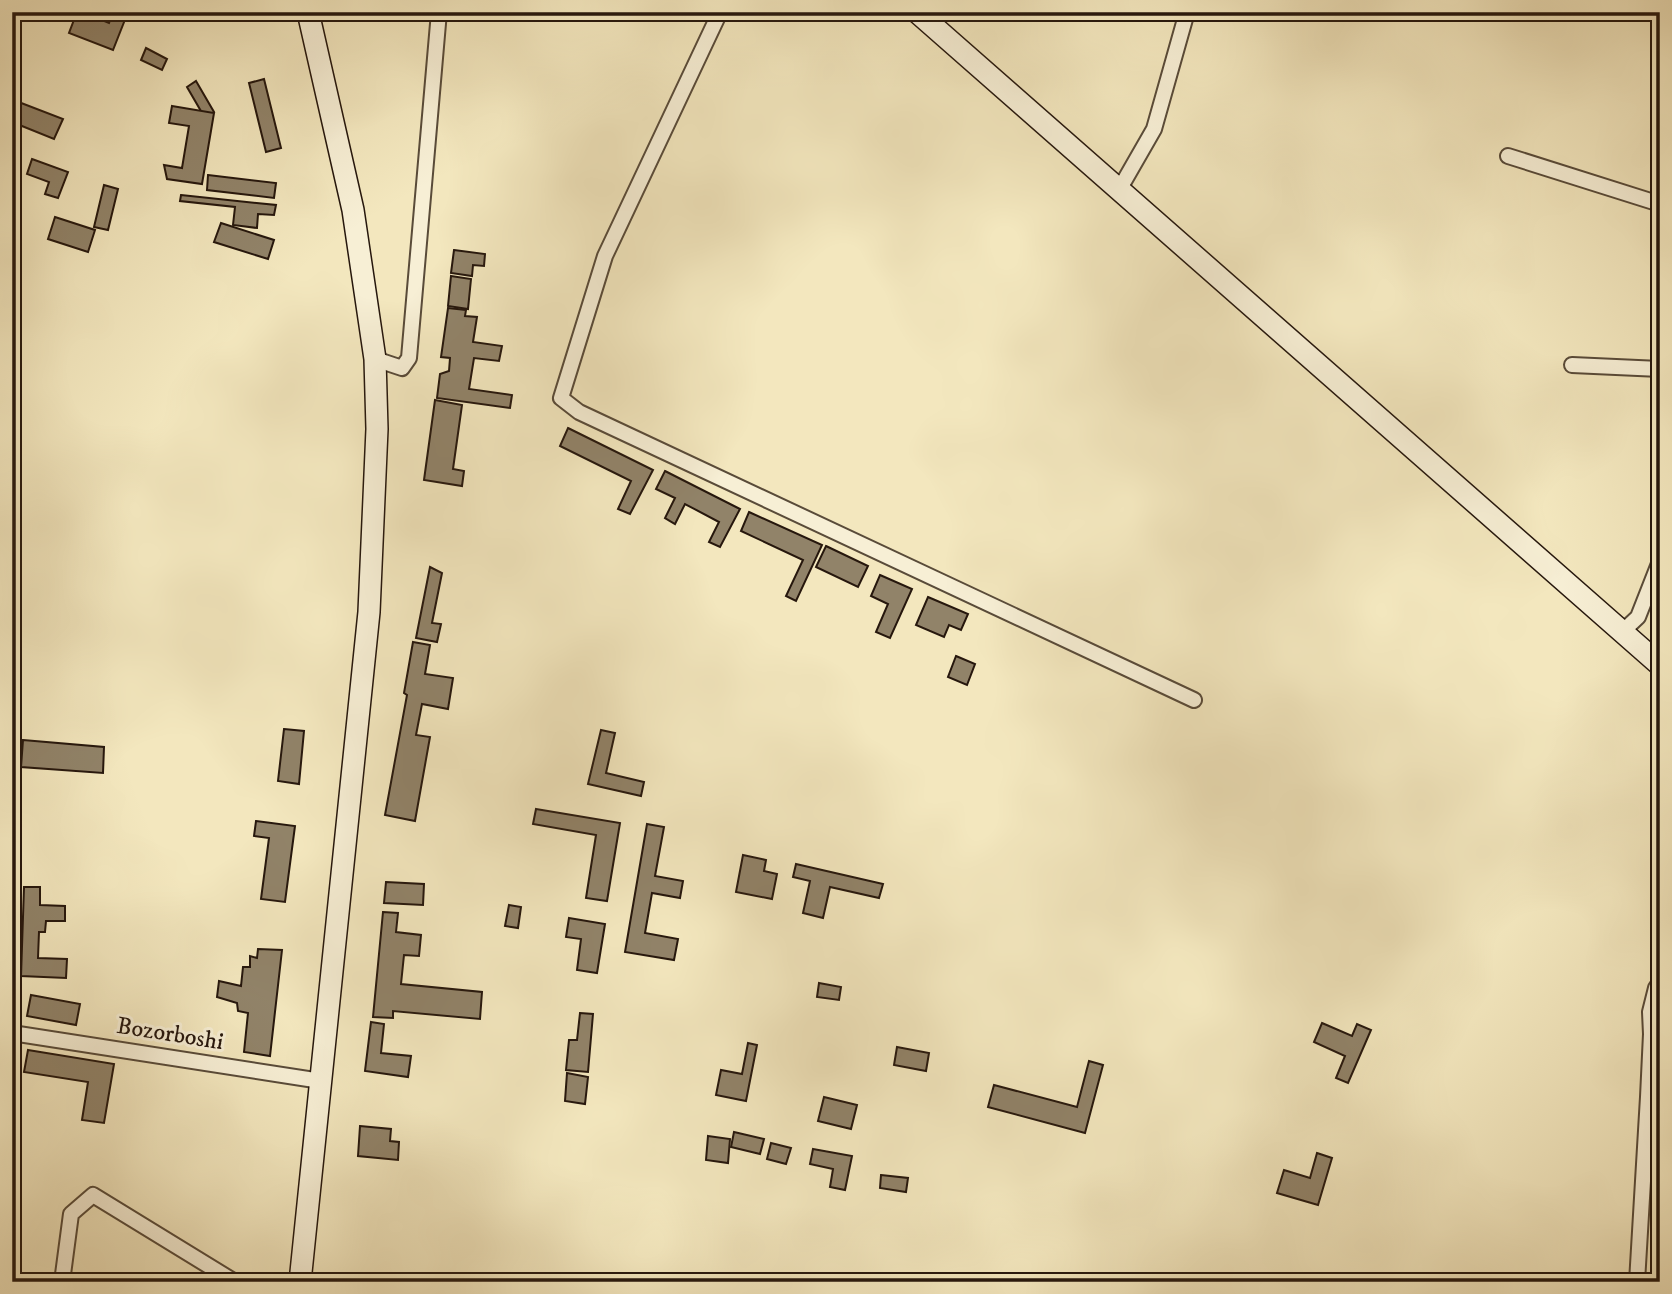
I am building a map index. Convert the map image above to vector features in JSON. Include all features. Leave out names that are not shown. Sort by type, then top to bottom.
[{"type":"main road","points":[[300,1282],[369,612],[377,429],[375,359],[353,210],[308,12]]},
{"type":"main road","points":[[917,12],[1660,665]]},
{"type":"street","points":[[375,359],[402,368],[409,358],[439,12]]},
{"type":"street","points":[[720,12],[605,256],[561,398],[579,412],[1194,700]]},
{"type":"street","points":[[1119,190],[1154,129],[1187,12]]},
{"type":"street","points":[[1508,156],[1660,204]]},
{"type":"street","points":[[1572,365],[1660,369]]},
{"type":"street","points":[[1622,632],[1638,617],[1660,561]]},
{"type":"street","points":[[1637,1282],[1650,1012],[1660,982]]},
{"type":"street","name":"Bozorboshi","points":[[12,1033],[321,1081]]},
{"type":"street","points":[[62,1282],[71,1213],[93,1195],[235,1282]]},
{"type":"building","points":[[77,12],[109,23],[113,12],[128,12],[113,50],[69,33]]},
{"type":"building","points":[[146,48],[167,59],[162,70],[141,60]]},
{"type":"building","points":[[264,79],[281,148],[266,152],[249,83]]},
{"type":"building","points":[[196,81],[214,112],[205,118],[187,87]]},
{"type":"building","points":[[16,101],[63,119],[54,139],[12,122]]},
{"type":"building","points":[[172,106],[214,113],[202,184],[167,179],[164,165],[182,168],[189,126],[169,123]]},
{"type":"building","points":[[32,159],[68,172],[58,198],[45,194],[49,182],[27,174]]},
{"type":"building","points":[[208,175],[276,183],[274,198],[207,190]]},
{"type":"building","points":[[104,185],[118,189],[108,230],[94,227]]},
{"type":"building","points":[[181,195],[276,205],[274,215],[258,214],[257,228],[233,225],[235,207],[180,201]]},
{"type":"building","points":[[55,217],[95,230],[88,252],[48,239]]},
{"type":"building","points":[[221,223],[274,240],[268,259],[214,242]]},
{"type":"building","points":[[454,250],[485,254],[484,266],[473,265],[472,276],[451,273]]},
{"type":"building","points":[[451,276],[471,279],[468,309],[448,306]]},
{"type":"building","points":[[448,308],[466,310],[465,316],[477,317],[473,342],[502,346],[499,361],[474,358],[469,389],[512,395],[510,408],[437,398],[440,374],[449,371],[450,358],[441,357]]},
{"type":"building","points":[[435,400],[462,405],[453,469],[464,471],[462,486],[424,480]]},
{"type":"building","points":[[568,428],[653,470],[630,514],[618,509],[631,481],[560,446]]},
{"type":"building","points":[[665,471],[740,509],[720,547],[709,542],[719,522],[685,504],[675,524],[665,518],[675,498],[656,489]]},
{"type":"building","points":[[749,512],[822,545],[796,601],[786,596],[803,560],[741,531]]},
{"type":"building","points":[[826,546],[868,566],[858,587],[816,567]]},
{"type":"building","points":[[430,567],[442,573],[432,623],[441,624],[437,642],[416,638]]},
{"type":"building","points":[[880,575],[912,589],[890,638],[876,632],[888,604],[871,596]]},
{"type":"building","points":[[928,597],[968,614],[961,630],[949,625],[944,637],[916,625]]},
{"type":"building","points":[[413,642],[430,645],[425,674],[453,678],[448,709],[422,704],[416,735],[430,737],[415,821],[385,815],[407,695],[404,693]]},
{"type":"building","points":[[956,656],[975,664],[967,685],[948,677]]},
{"type":"building","points":[[284,729],[304,731],[299,784],[278,781]]},
{"type":"building","points":[[601,730],[615,733],[606,773],[644,782],[641,796],[588,784]]},
{"type":"building","points":[[23,740],[104,747],[103,773],[21,767]]},
{"type":"building","points":[[536,809],[620,823],[607,901],[586,898],[596,835],[533,824]]},
{"type":"building","points":[[256,821],[295,826],[285,902],[261,899],[269,838],[254,836]]},
{"type":"building","points":[[647,824],[664,827],[655,876],[683,881],[680,898],[652,893],[645,933],[678,939],[674,960],[625,952]]},
{"type":"building","points":[[743,855],[766,860],[764,871],[777,874],[772,899],[736,892]]},
{"type":"building","points":[[796,864],[883,884],[879,898],[830,887],[823,918],[803,913],[810,881],[793,877]]},
{"type":"building","points":[[386,882],[424,884],[423,905],[384,903]]},
{"type":"building","points":[[24,887],[40,887],[40,905],[65,906],[65,921],[46,921],[45,932],[39,932],[38,958],[67,959],[66,978],[21,976]]},
{"type":"building","points":[[509,905],[521,907],[518,928],[505,926]]},
{"type":"building","points":[[383,912],[398,913],[396,932],[421,935],[419,956],[404,955],[401,984],[482,992],[480,1019],[393,1011],[393,1018],[373,1017]]},
{"type":"building","points":[[569,918],[605,924],[597,973],[577,970],[581,939],[566,937]]},
{"type":"building","points":[[258,949],[282,950],[270,1056],[244,1052],[248,1013],[238,1011],[237,1003],[217,997],[219,981],[241,986],[243,967],[250,967],[250,956],[257,958]]},
{"type":"building","points":[[819,983],[841,987],[839,1000],[817,997]]},
{"type":"building","points":[[31,995],[80,1004],[76,1025],[27,1016]]},
{"type":"building","points":[[580,1013],[593,1014],[588,1072],[566,1070],[569,1040],[577,1040]]},
{"type":"building","points":[[371,1022],[384,1024],[381,1053],[411,1056],[408,1077],[365,1071]]},
{"type":"building","points":[[1322,1023],[1352,1036],[1357,1024],[1371,1030],[1348,1083],[1336,1078],[1345,1056],[1314,1042]]},
{"type":"building","points":[[748,1043],[757,1045],[746,1101],[716,1095],[721,1070],[742,1074]]},
{"type":"building","points":[[897,1047],[929,1053],[926,1071],[894,1065]]},
{"type":"building","points":[[28,1050],[114,1064],[104,1123],[82,1120],[88,1082],[24,1072]]},
{"type":"building","points":[[1089,1061],[1103,1065],[1085,1133],[988,1107],[994,1085],[1077,1107]]},
{"type":"building","points":[[567,1073],[588,1077],[585,1104],[565,1101]]},
{"type":"building","points":[[824,1097],[857,1105],[851,1129],[818,1121]]},
{"type":"building","points":[[360,1126],[391,1129],[390,1141],[399,1142],[398,1160],[358,1156]]},
{"type":"building","points":[[734,1132],[764,1139],[760,1154],[731,1147]]},
{"type":"building","points":[[708,1136],[730,1139],[728,1163],[706,1160]]},
{"type":"building","points":[[771,1143],[791,1148],[786,1164],[767,1159]]},
{"type":"building","points":[[813,1149],[852,1156],[845,1190],[830,1187],[833,1169],[810,1164]]},
{"type":"building","points":[[1317,1153],[1332,1158],[1318,1205],[1277,1193],[1284,1170],[1310,1178]]},
{"type":"building","points":[[881,1175],[908,1178],[906,1192],[880,1188]]}]
